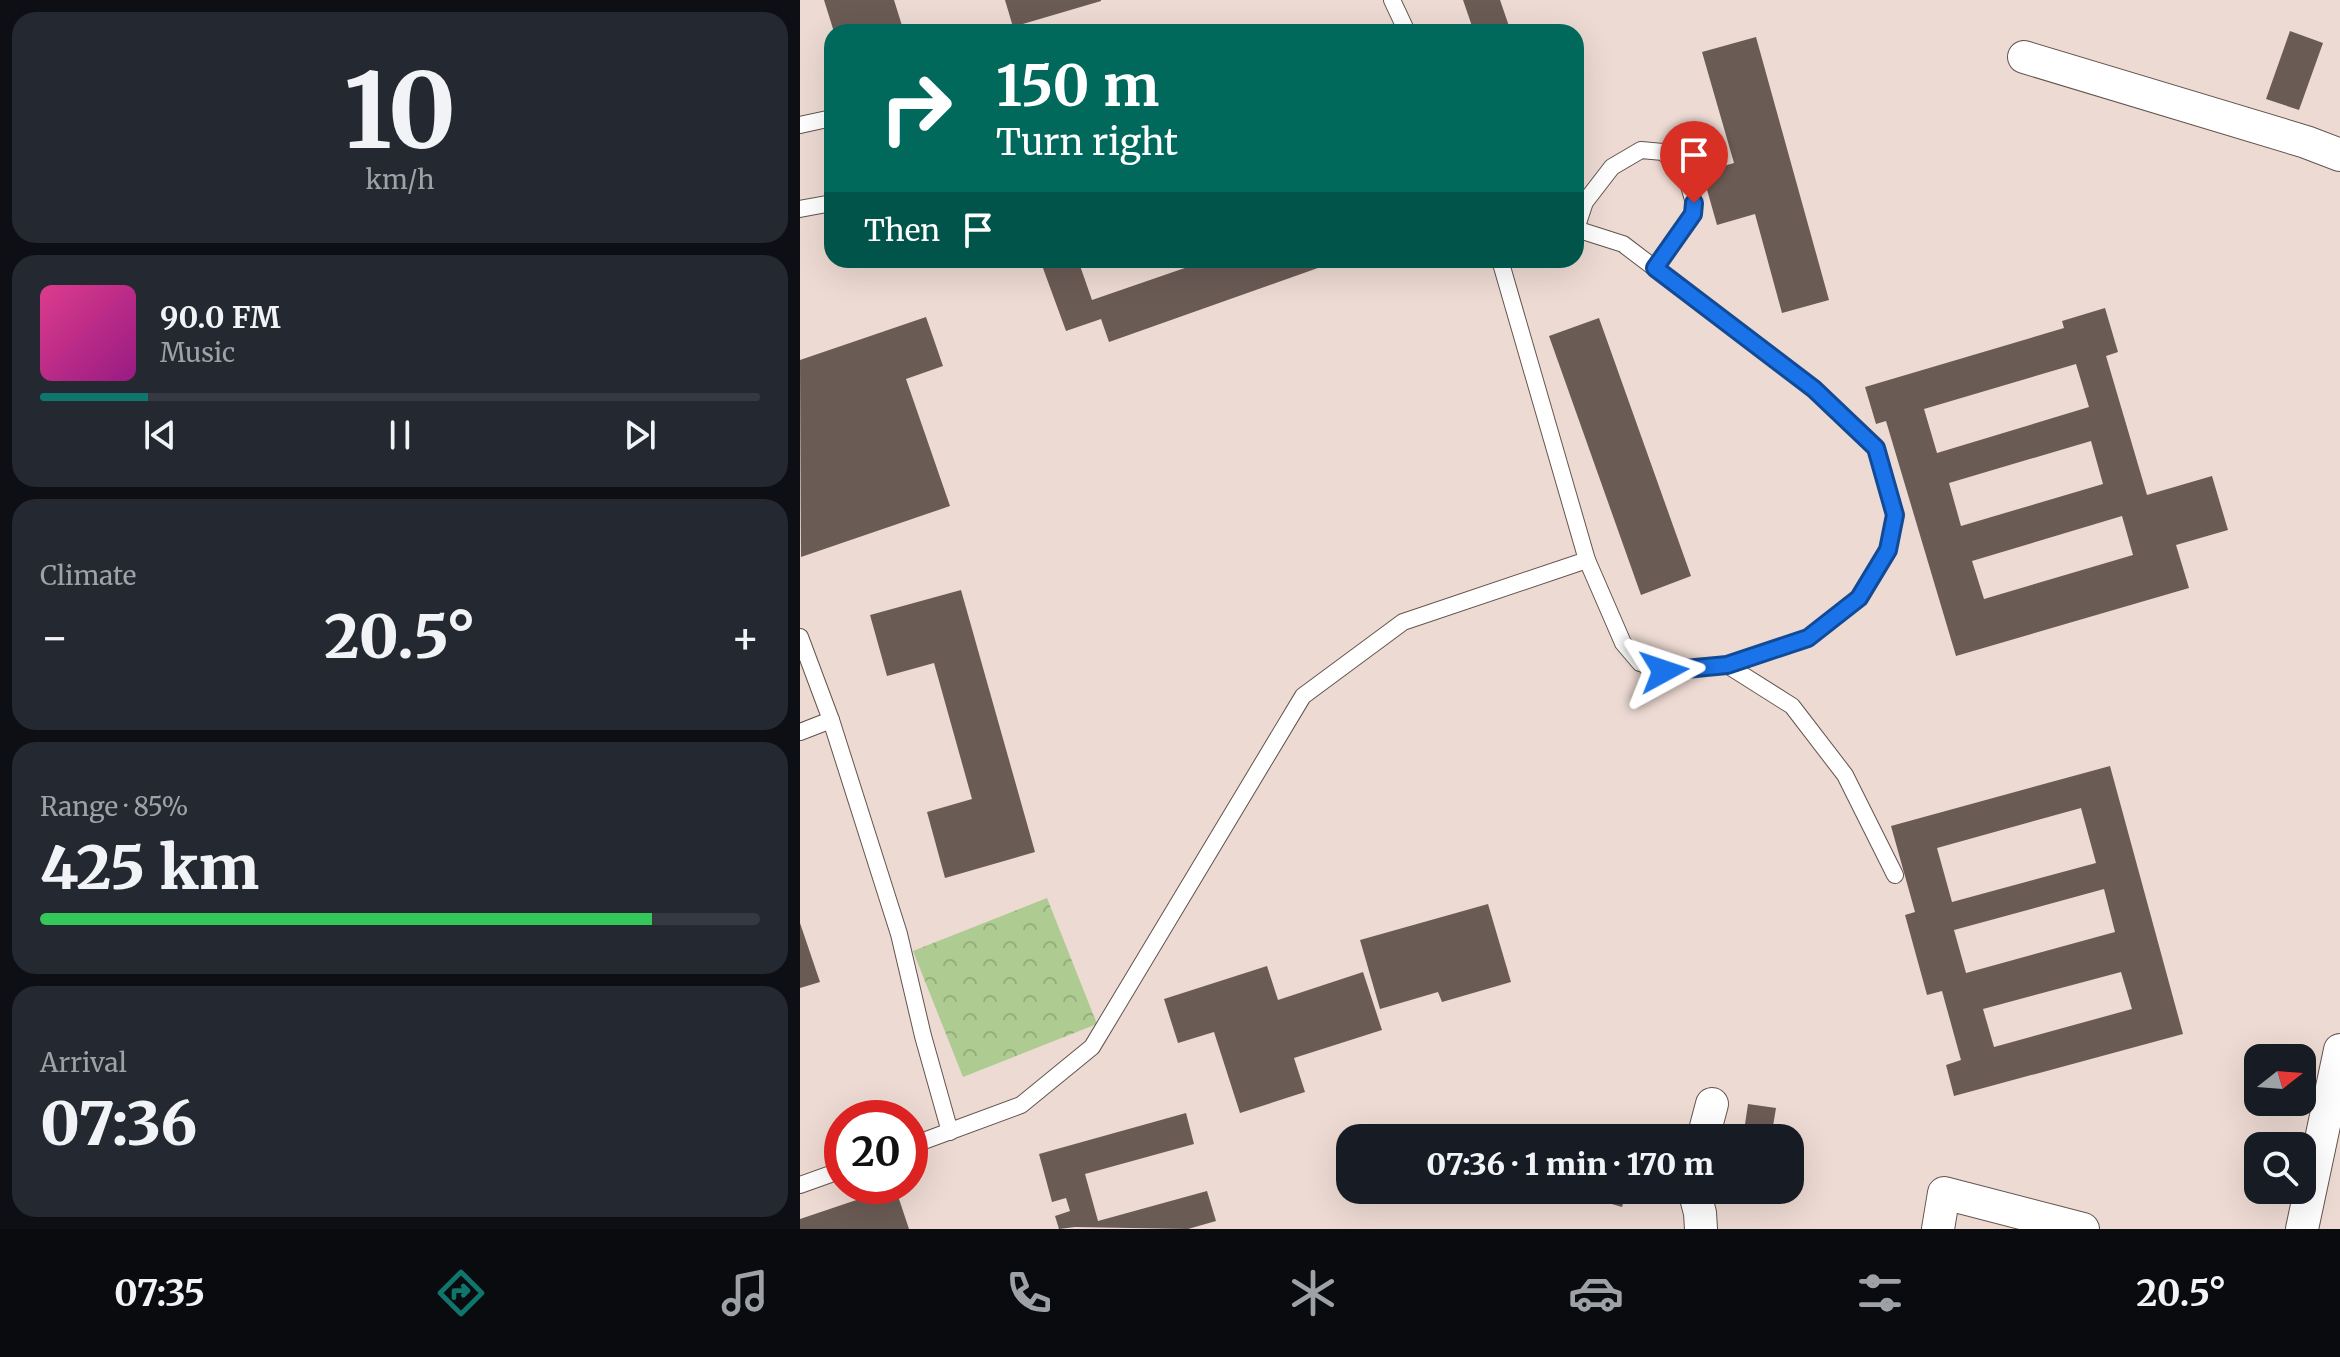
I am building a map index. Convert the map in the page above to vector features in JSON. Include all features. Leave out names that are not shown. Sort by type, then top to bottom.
[{"type":"street","points":[[2024,57],[2340,155]]},
{"type":"street","points":[[2302,1229],[2340,1050]]},
{"type":"street","points":[[1707,1124],[1712,1104]]},
{"type":"street","points":[[1938,1229],[1944,1193],[2083,1229]]},
{"type":"street","points":[[1698,1204],[1701,1229]]},
{"type":"lane","points":[[1392,0],[1403,24]]},
{"type":"lane","points":[[800,125],[824,120]]},
{"type":"lane","points":[[1584,205],[1612,167],[1641,150],[1663,152],[1685,172],[1694,203],[1693,214],[1655,268]]},
{"type":"lane","points":[[800,209],[824,204]]},
{"type":"lane","points":[[1502,268],[1587,560],[1623,643],[1640,663],[1664,671],[1727,665],[1808,638],[1859,598],[1888,550],[1895,515],[1876,448],[1814,389],[1623,244],[1584,232]]},
{"type":"lane","points":[[928,1140],[1021,1105],[1092,1047],[1303,696],[1403,622],[1587,560]]},
{"type":"lane","points":[[800,637],[831,720],[899,934],[950,1132]]},
{"type":"lane","points":[[1727,665],[1792,706],[1845,775],[1895,875]]},
{"type":"lane","points":[[800,732],[831,720]]},
{"type":"lane","points":[[800,1185],[824,1176]]},
{"type":"green space","points":[[1047,898],[1097,1024],[963,1077],[913,951]]},
{"type":"building","points":[[824,0],[894,0],[902,24],[832,24]]},
{"type":"building","points":[[1005,0],[1101,0],[1023,24],[1012,24]]},
{"type":"building","points":[[1463,0],[1500,0],[1508,24],[1471,24]]},
{"type":"building","points":[[2290,31],[2323,43],[2299,110],[2266,99]]},
{"type":"building","points":[[1756,37],[1829,300],[1782,313],[1755,214],[1717,225],[1702,172],[1734,163],[1702,52]]},
{"type":"building","points":[[1043,268],[1081,268],[1092,300],[1185,268],[1318,268],[1109,342],[1101,319],[1066,331]]},
{"type":"building","points":[[2105,308],[2118,352],[2106,356],[2147,495],[2212,476],[2228,530],[2176,545],[2189,588],[1956,656],[1886,421],[1876,424],[1865,387],[2064,328],[2062,321]],"holes":[[[2076,364],[2089,407],[1937,453],[1924,409]],[[2091,441],[2103,484],[1961,526],[1949,483]],[[2122,516],[2133,555],[1984,599],[1972,561]]]},
{"type":"building","points":[[926,317],[943,366],[906,379],[950,506],[801,557],[800,360]]},
{"type":"building","points":[[1599,318],[1691,576],[1641,595],[1549,336]]},
{"type":"building","points":[[961,590],[1035,852],[945,878],[927,812],[972,799],[934,663],[887,676],[870,615]]},
{"type":"building","points":[[2110,766],[2183,1034],[1954,1096],[1946,1065],[1961,1060],[1942,991],[1927,995],[1905,915],[1915,912],[1891,826]],"holes":[[[2081,808],[2096,863],[1952,902],[1937,848]],[[2104,889],[2115,932],[1966,973],[1954,930]],[[2121,972],[2132,1009],[1994,1047],[1983,1009]]]},
{"type":"building","points":[[1488,904],[1511,982],[1442,1002],[1438,992],[1380,1009],[1360,940]]},
{"type":"building","points":[[800,923],[820,982],[800,988]]},
{"type":"building","points":[[1267,966],[1278,1000],[1363,972],[1382,1030],[1294,1058],[1305,1092],[1240,1113],[1214,1032],[1178,1043],[1164,999]]},
{"type":"building","points":[[1748,1104],[1776,1108],[1773,1124],[1745,1124]]},
{"type":"building","points":[[1186,1113],[1194,1144],[1085,1174],[1098,1221],[1207,1191],[1216,1221],[1188,1229],[1059,1229],[1055,1216],[1070,1211],[1066,1198],[1052,1202],[1039,1154]]},
{"type":"building","points":[[845,1204],[901,1204],[909,1229],[800,1229],[800,1219]]},
{"type":"route","points":[[1664,671],[1727,665],[1808,638],[1859,598],[1888,550],[1895,515],[1876,448],[1814,389],[1655,268],[1693,214],[1694,203]]}]
